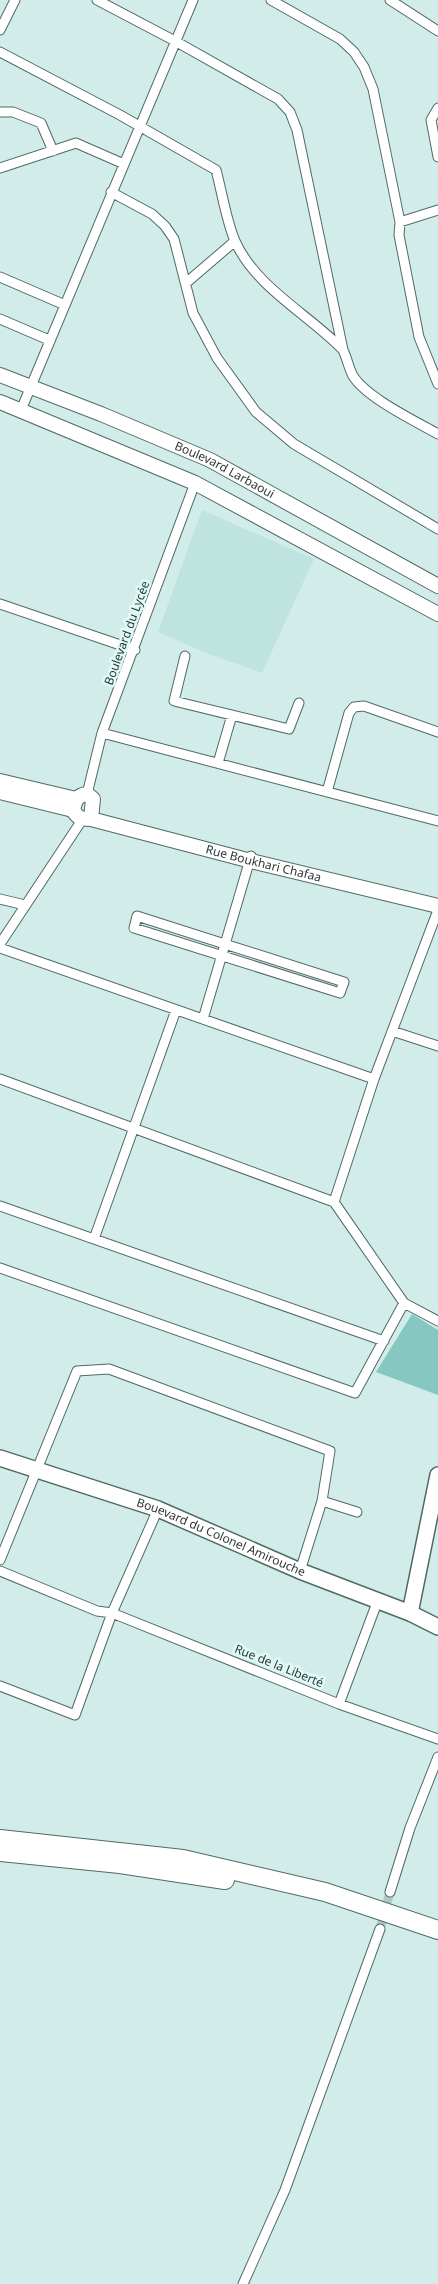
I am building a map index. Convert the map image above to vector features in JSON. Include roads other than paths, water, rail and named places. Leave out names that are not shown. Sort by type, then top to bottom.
[{"type":"highway","points":[[0,1839],[183,1859],[325,1892],[438,1930]]},
{"type":"highway","points":[[0,1852],[120,1864],[224,1880],[362,1916],[438,1940]]},
{"type":"main road","name":"Boulevard Larbaoui","points":[[0,376],[30,386],[210,460],[438,586]]},
{"type":"main road","name":"Boulevard Larbaoui","points":[[0,402],[195,483],[438,614]]},
{"type":"main road","name":"Rue Boukhari Chafaa","points":[[0,781],[83,809],[251,858],[438,906]]},
{"type":"main road","name":"Rue Boukhari Chafaa","points":[[0,792],[83,809]]},
{"type":"main road","name":"Rue Boukhari Chafaa","points":[[251,858],[438,897]]},
{"type":"main road","name":"Bouevard du Colonel Amirouche","points":[[0,1458],[158,1509],[300,1571],[410,1613],[438,1627]]},
{"type":"main road","points":[[410,1613],[438,1474]]},
{"type":"street","points":[[0,30],[16,0]]},
{"type":"street","points":[[96,0],[175,41],[278,99],[290,112],[297,130],[343,350],[353,376],[378,399],[438,434]]},
{"type":"street","points":[[21,410],[193,0]]},
{"type":"street","points":[[271,0],[340,39],[354,52],[364,67],[373,89],[400,222],[399,235],[419,337],[438,384]]},
{"type":"street","points":[[390,0],[438,31]]},
{"type":"street","points":[[0,52],[141,127],[216,170],[235,241],[268,284],[296,311],[330,337],[343,350]]},
{"type":"street","points":[[438,108],[431,120],[438,157]]},
{"type":"street","points":[[0,112],[13,112],[41,123],[53,151]]},
{"type":"street","points":[[0,168],[76,143],[124,164]]},
{"type":"street","points":[[111,192],[152,214],[165,226],[174,239],[193,313],[203,334],[227,373],[256,412],[299,448],[438,529]]},
{"type":"street","points":[[400,222],[438,210]]},
{"type":"street","points":[[186,283],[235,241]]},
{"type":"street","points":[[0,277],[65,305]]},
{"type":"street","points":[[0,319],[49,340]]},
{"type":"street","name":"Boulevard du Lycée","points":[[83,809],[102,733],[135,650],[195,483]]},
{"type":"street","points":[[0,604],[135,650]]},
{"type":"street","points":[[185,656],[174,701],[289,729],[299,702]]},
{"type":"street","points":[[327,792],[349,713],[354,707],[364,706],[438,732]]},
{"type":"street","points":[[218,764],[232,715]]},
{"type":"street","points":[[102,733],[438,820]]},
{"type":"street","points":[[83,809],[0,946],[374,1079]]},
{"type":"street","points":[[203,1019],[251,858]]},
{"type":"street","points":[[0,900],[25,905]]},
{"type":"street","points":[[334,1202],[374,1079],[438,910]]},
{"type":"street","points":[[137,916],[225,944],[344,982],[340,993],[134,928],[137,916]]},
{"type":"street","points":[[94,1239],[176,1010]]},
{"type":"street","points":[[392,1031],[438,1046]]},
{"type":"street","points":[[0,1079],[334,1202],[404,1303],[438,1321]]},
{"type":"street","points":[[0,1206],[384,1341]]},
{"type":"street","points":[[0,1268],[355,1393],[404,1303]]},
{"type":"street","points":[[0,1560],[77,1371],[108,1369],[330,1451],[322,1502],[300,1571]]},
{"type":"street","points":[[322,1502],[357,1512]]},
{"type":"street","points":[[0,1686],[75,1715],[112,1613],[158,1509]]},
{"type":"street","name":"Rue de la Liberté","points":[[0,1572],[97,1611],[112,1613],[339,1704],[438,1739]]},
{"type":"street","points":[[339,1704],[378,1600]]},
{"type":"street","points":[[390,1892],[410,1828],[438,1756]]},
{"type":"street","points":[[243,2284],[285,2190],[380,1929]]},
{"type":"tunnel","points":[[380,1929],[390,1892]]}]
